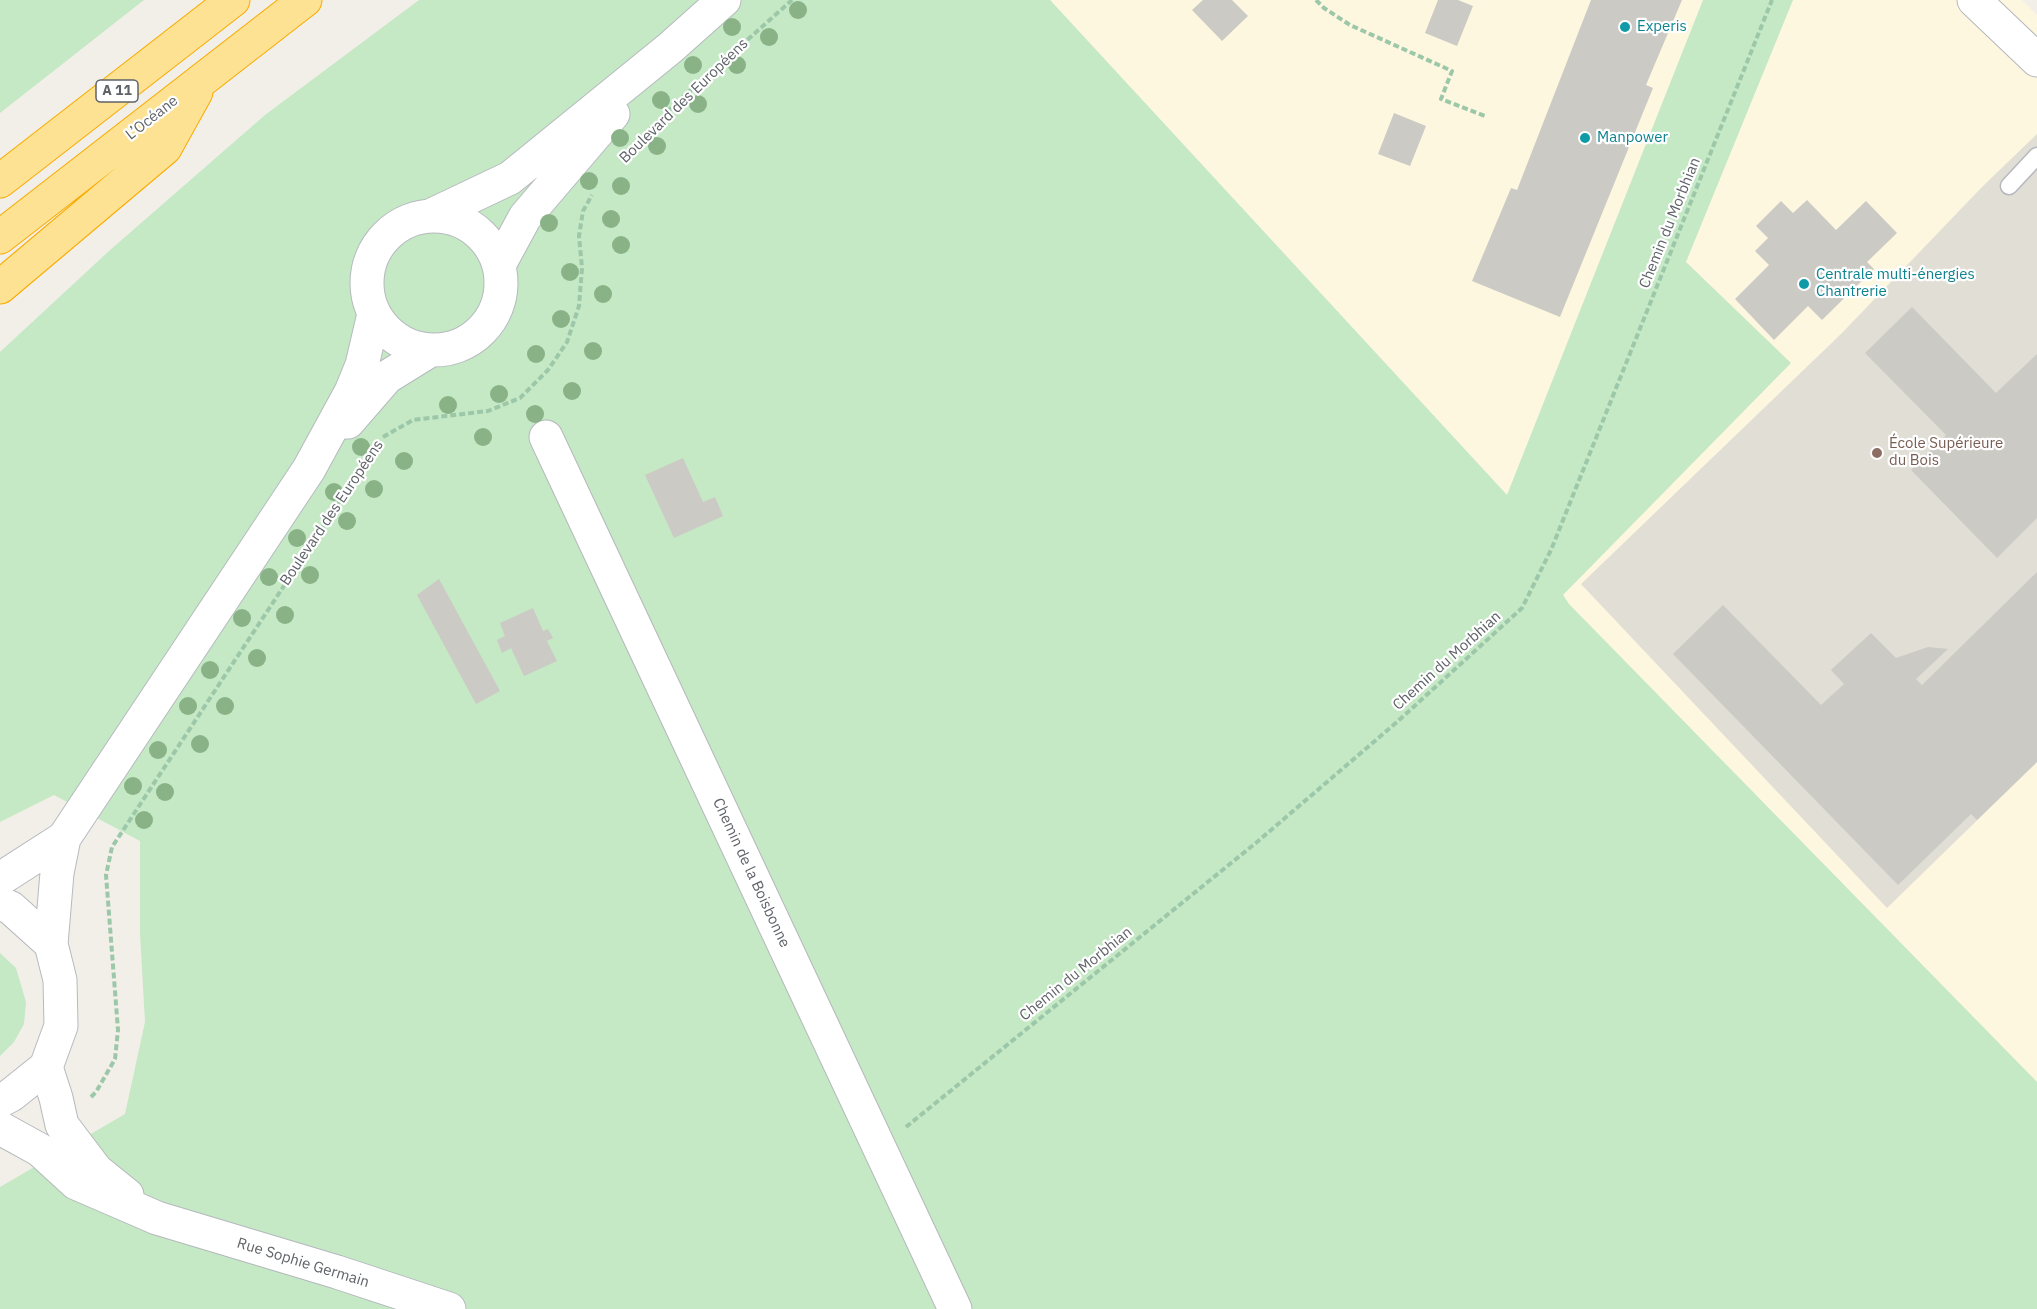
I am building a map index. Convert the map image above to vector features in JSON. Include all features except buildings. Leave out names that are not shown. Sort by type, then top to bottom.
[{"type":"highway","name":"A 11","points":[[0,181],[233,0]]},
{"type":"highway","name":"L’Océane","points":[[0,237],[305,0]]},
{"type":"highway","points":[[0,287],[165,148],[202,81]]},
{"type":"street","points":[[430,216],[453,219],[473,229],[490,245],[499,265],[501,291],[494,316],[478,336],[454,348],[429,351],[406,345],[387,333],[374,314],[368,296],[367,277],[371,259],[381,242],[394,229],[411,220],[430,216],[487,191],[510,178],[670,48],[724,0]]},
{"type":"street","points":[[1974,0],[2037,60]]},
{"type":"street","points":[[499,265],[525,217],[670,48]]},
{"type":"street","points":[[0,1101],[46,1067],[61,1026],[60,980],[51,944],[57,873],[64,838],[309,469],[351,392],[362,365],[374,314]]},
{"type":"street","points":[[309,469],[387,377],[429,351]]},
{"type":"street","name":"Chemin de la Boisbonne","points":[[546,437],[955,1309]]},
{"type":"street","points":[[0,879],[64,838]]},
{"type":"street","points":[[0,903],[11,908],[51,944]]},
{"type":"street","name":"Rue Sophie Germain","points":[[46,1067],[62,1125],[96,1170],[157,1218]]},
{"type":"street","name":"Rue Sophie Germain","points":[[0,1128],[40,1150],[76,1183],[157,1218],[337,1272],[449,1309]]},
{"type":"lane","points":[[2009,186],[2037,156]]},
{"type":"path","name":"Boulevard des Européens","points":[[624,158],[673,106],[792,0]]},
{"type":"path","points":[[1316,0],[1350,25],[1452,71],[1441,99],[1485,116]]},
{"type":"path","name":"Chemin du Morbhian","points":[[880,1149],[1257,842],[1397,722],[1522,608],[1555,539],[1772,0]]},
{"type":"path","name":"Boulevard des Européens","points":[[62,1125],[96,1092],[115,1059],[118,1030],[106,875],[112,847],[383,436],[413,420],[488,411],[520,398],[548,370],[567,342],[579,306],[582,268],[580,228],[584,211],[596,187]]},
{"type":"shaded area","points":[[1050,0],[2022,0],[2037,15],[2037,1082],[1568,604],[1507,495]]},
{"type":"shaded area","name":"École Supérieure du Bois","points":[[2037,134],[2037,762],[1887,908],[1581,584],[1842,333],[1981,188]]},
{"type":"green space","points":[[0,0],[144,0],[0,113]]},
{"type":"green space","points":[[419,0],[1050,0],[1507,495],[1703,0],[1793,0],[1686,262],[1791,363],[1563,595],[1569,604],[2037,1082],[2037,1309],[0,1309],[0,1187],[125,1114],[145,1022],[140,933],[140,841],[54,795],[0,822],[0,352],[109,251],[265,115]]},
{"type":"green space","points":[[0,953],[16,968],[26,1002],[24,1024],[14,1042],[0,1056]]},
{"type":"place","name":"Experis","points":[[1625,27]]},
{"type":"place","name":"Manpower","points":[[1585,138]]},
{"type":"place","name":"Centrale multi-énergies Chantrerie","points":[[1804,284]]},
{"type":"place","name":"École Supérieure du Bois","points":[[1877,453]]}]
